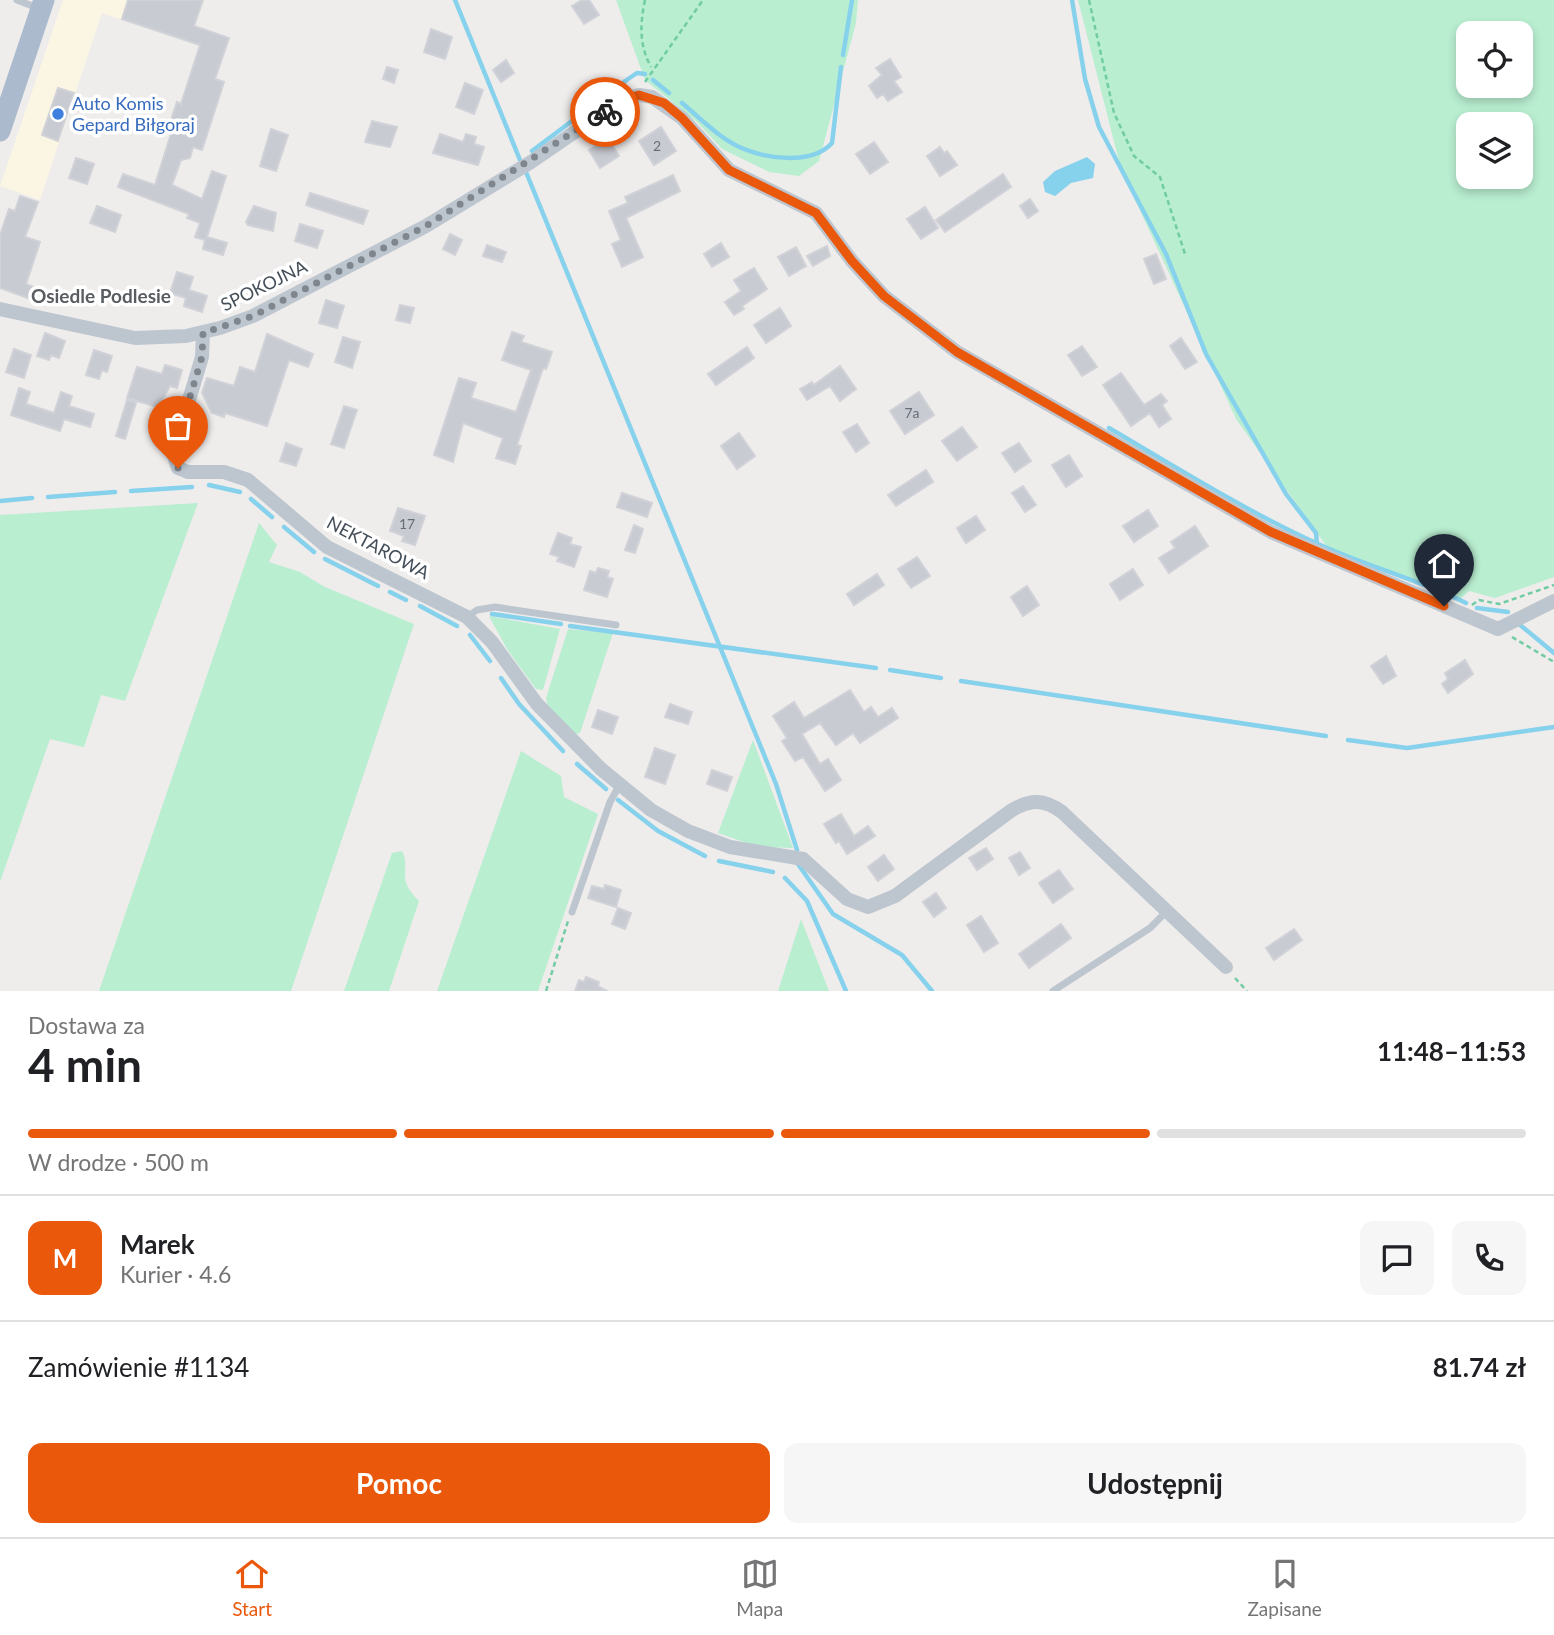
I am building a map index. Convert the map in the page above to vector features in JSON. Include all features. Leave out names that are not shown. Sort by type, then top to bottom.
[{"type":"main road","points":[[0,131],[43,4]]},
{"type":"street","name":"SPOKOJNA","points":[[0,309],[126,337],[169,338],[203,333],[253,316],[377,252],[520,169],[621,101],[639,95]]},
{"type":"street","points":[[639,95],[652,97],[673,110],[729,170],[816,213],[874,285],[933,337],[989,372],[1243,517],[1298,545],[1498,629],[1554,601]]},
{"type":"street","name":"NEKTAROWA","points":[[203,333],[202,357],[173,453],[178,468],[188,472],[224,472],[248,480],[327,547],[467,618],[492,642],[530,696],[619,786],[663,818],[704,838],[738,849],[790,855],[810,862],[847,899],[868,906],[881,904],[1012,810],[1038,800],[1062,812],[1167,911]]},
{"type":"street","points":[[1167,911],[1226,967]]},
{"type":"lane","points":[[17,0],[43,4]]},
{"type":"lane","points":[[467,618],[477,610],[495,607],[616,625]]},
{"type":"lane","points":[[572,912],[610,802],[619,786]]},
{"type":"lane","points":[[1053,991],[1150,928],[1167,911]]},
{"type":"path","points":[[645,0],[640,28],[645,56],[652,69]]},
{"type":"path","points":[[639,95],[652,69],[703,0]]},
{"type":"path","points":[[1089,0],[1114,113],[1134,156],[1160,177],[1185,254]]},
{"type":"path","points":[[1476,601],[1499,604],[1554,585]]},
{"type":"path","points":[[1519,641],[1554,662]]},
{"type":"path","points":[[546,991],[572,912]]},
{"type":"path","points":[[1226,967],[1247,991]]},
{"type":"shaded area","points":[[63,0],[204,0],[189,42],[102,13],[40,200],[0,186]]},
{"type":"green space","points":[[616,0],[858,0],[856,23],[819,161],[799,176],[769,172],[722,149],[697,122],[645,80]]},
{"type":"green space","points":[[1078,0],[1554,0],[1554,577],[1495,598],[1469,591],[1459,600],[1327,547],[1236,419],[1121,169]]},
{"type":"green space","points":[[198,503],[125,701],[101,695],[84,747],[50,739],[0,882],[0,515]]},
{"type":"green space","points":[[259,523],[277,545],[269,562],[300,572],[325,587],[414,624],[291,991],[99,991]]},
{"type":"green space","points":[[489,616],[560,629],[543,690],[536,689],[507,649]]},
{"type":"green space","points":[[568,629],[613,633],[580,733],[575,734],[548,707],[546,698]]},
{"type":"green space","points":[[753,740],[793,848],[758,847],[718,833]]},
{"type":"green space","points":[[521,751],[561,776],[564,797],[598,814],[538,991],[437,991]]},
{"type":"green space","points":[[402,851],[407,885],[419,901],[389,991],[344,991],[392,853]]},
{"type":"green space","points":[[801,919],[829,991],[778,991]]},
{"type":"water","points":[[1087,157],[1095,164],[1093,178],[1071,183],[1055,196],[1045,192],[1043,182],[1055,171]]},
{"type":"building","points":[[128,0],[203,0],[194,26],[229,38],[215,79],[224,82],[202,150],[193,147],[190,158],[181,160],[172,185],[202,199],[212,171],[226,176],[207,237],[227,243],[223,255],[203,249],[205,240],[195,237],[200,223],[187,218],[189,214],[118,187],[123,174],[155,185],[173,127],[169,126],[177,102],[181,104],[200,45],[122,19]]},
{"type":"building","points":[[582,0],[589,0],[599,15],[584,24],[572,6]]},
{"type":"building","points":[[431,29],[452,37],[445,59],[424,52]]},
{"type":"building","points":[[890,59],[901,77],[894,81],[902,92],[888,101],[883,94],[877,98],[869,86],[882,75],[876,68]]},
{"type":"building","points":[[506,60],[514,73],[501,82],[493,70]]},
{"type":"building","points":[[387,67],[398,70],[394,83],[383,79]]},
{"type":"building","points":[[465,83],[483,90],[474,114],[456,107]]},
{"type":"building","name":"Auto Komis Gepard Biłgoraj","points":[[58,88],[74,93],[58,141],[42,135]]},
{"type":"building","points":[[372,121],[397,127],[390,147],[365,142]]},
{"type":"building","points":[[661,127],[676,151],[654,165],[639,141]]},
{"type":"building","points":[[271,129],[288,135],[276,171],[260,166]]},
{"type":"building","points":[[440,134],[463,142],[466,134],[476,137],[474,144],[484,147],[478,165],[433,153]]},
{"type":"building","points":[[608,138],[619,156],[600,168],[589,150]]},
{"type":"building","points":[[874,142],[888,162],[870,174],[856,154]]},
{"type":"building","points":[[940,147],[944,153],[947,151],[957,165],[940,176],[927,156]]},
{"type":"building","points":[[76,158],[94,164],[87,184],[69,178]]},
{"type":"building","points":[[1003,174],[1011,187],[945,232],[936,220]]},
{"type":"building","points":[[673,175],[680,191],[626,218],[643,257],[622,267],[612,244],[621,240],[609,211],[628,203],[625,197]]},
{"type":"building","points":[[310,193],[368,211],[363,224],[306,205]]},
{"type":"building","points":[[20,196],[38,202],[25,237],[40,242],[26,284],[38,289],[33,300],[0,288],[0,235],[9,209],[15,211]]},
{"type":"building","points":[[1030,199],[1038,211],[1028,218],[1020,206]]},
{"type":"building","points":[[97,206],[121,215],[115,232],[90,223]]},
{"type":"building","points":[[254,206],[276,213],[273,231],[248,225],[246,222]]},
{"type":"building","points":[[925,207],[938,228],[921,239],[907,219]]},
{"type":"building","points":[[300,224],[323,231],[317,248],[295,241]]},
{"type":"building","points":[[450,234],[462,240],[455,255],[443,249]]},
{"type":"building","points":[[721,243],[729,257],[712,267],[704,254]]},
{"type":"building","points":[[487,245],[506,252],[502,262],[483,256]]},
{"type":"building","points":[[827,246],[830,256],[813,266],[807,256]]},
{"type":"building","points":[[796,247],[806,266],[789,276],[778,257]]},
{"type":"building","points":[[1156,254],[1166,279],[1154,284],[1144,259]]},
{"type":"building","points":[[754,268],[767,289],[742,306],[744,309],[734,315],[725,302],[741,291],[734,280]]},
{"type":"building","points":[[177,272],[193,277],[189,290],[207,296],[202,312],[184,306],[186,298],[170,293]]},
{"type":"building","points":[[326,300],[344,306],[337,328],[319,323]]},
{"type":"building","points":[[400,305],[414,308],[410,323],[396,320]]},
{"type":"building","points":[[780,308],[791,326],[766,343],[754,325]]},
{"type":"building","points":[[512,332],[524,336],[521,342],[552,352],[546,369],[543,368],[517,445],[521,446],[515,464],[496,458],[503,438],[463,423],[453,462],[434,455],[459,378],[476,383],[471,398],[516,412],[531,370],[502,360]]},
{"type":"building","points":[[45,333],[65,341],[59,358],[51,355],[49,360],[37,356]]},
{"type":"building","points":[[267,334],[313,354],[308,367],[289,360],[267,426],[225,413],[224,417],[212,413],[202,393],[207,378],[234,386],[240,367],[255,372]]},
{"type":"building","points":[[343,337],[360,342],[352,368],[335,362]]},
{"type":"building","points":[[1181,338],[1197,362],[1185,369],[1170,346]]},
{"type":"building","points":[[1082,346],[1097,367],[1082,376],[1068,355]]},
{"type":"building","points":[[747,347],[754,358],[716,385],[708,374]]},
{"type":"building","points":[[14,349],[31,355],[24,378],[6,372]]},
{"type":"building","points":[[94,350],[112,356],[107,372],[102,370],[99,379],[86,375]]},
{"type":"building","points":[[165,365],[182,370],[177,388],[170,386],[158,407],[127,398],[137,367],[162,374]]},
{"type":"building","points":[[840,366],[856,389],[840,401],[830,386],[807,400],[800,389],[812,382],[814,385]]},
{"type":"building","points":[[1121,373],[1144,405],[1161,394],[1167,401],[1162,405],[1171,419],[1159,427],[1150,413],[1131,426],[1103,385]]},
{"type":"building","points":[[19,388],[30,392],[26,404],[54,413],[61,392],[72,396],[69,406],[94,414],[90,427],[64,419],[60,431],[11,415]]},
{"type":"building","points":[[919,392],[934,415],[905,434],[890,411]]},
{"type":"building","points":[[127,400],[136,403],[125,439],[116,436]]},
{"type":"building","points":[[344,406],[357,410],[344,448],[331,444]]},
{"type":"building","points":[[857,424],[869,443],[856,452],[843,432]]},
{"type":"building","points":[[962,427],[977,447],[957,461],[942,441]]},
{"type":"building","points":[[739,433],[755,456],[737,469],[721,446]]},
{"type":"building","points":[[286,443],[302,449],[296,466],[280,461]]},
{"type":"building","points":[[1019,443],[1031,461],[1015,472],[1002,453]]},
{"type":"building","points":[[1069,455],[1082,476],[1066,487],[1052,465]]},
{"type":"building","points":[[926,470],[933,482],[896,506],[888,495]]},
{"type":"building","points":[[1023,486],[1036,505],[1025,512],[1012,493]]},
{"type":"building","points":[[622,493],[652,503],[647,517],[617,507]]},
{"type":"building","points":[[398,508],[425,516],[415,545],[402,541],[404,536],[390,531]]},
{"type":"building","points":[[1148,510],[1158,526],[1134,542],[1123,526]]},
{"type":"building","points":[[976,516],[985,530],[966,543],[957,528]]},
{"type":"building","points":[[634,525],[643,529],[635,553],[625,550]]},
{"type":"building","points":[[1195,526],[1208,546],[1169,573],[1159,558],[1175,548],[1171,542]]},
{"type":"building","points":[[558,533],[572,538],[570,544],[581,547],[574,567],[557,561],[559,557],[550,554]]},
{"type":"building","points":[[917,557],[930,576],[911,588],[898,569]]},
{"type":"building","points":[[598,568],[609,571],[607,577],[613,579],[607,597],[584,590],[590,571],[596,573]]},
{"type":"building","points":[[1133,569],[1143,585],[1120,600],[1110,584]]},
{"type":"building","points":[[877,574],[884,585],[854,605],[847,594]]},
{"type":"building","points":[[1027,586],[1039,605],[1023,616],[1011,597]]},
{"type":"building","points":[[1386,656],[1396,676],[1383,684],[1371,666]]},
{"type":"building","points":[[1465,660],[1473,674],[1448,693],[1442,684],[1448,679],[1445,673]]},
{"type":"building","points":[[850,690],[864,712],[871,707],[878,717],[892,708],[898,718],[860,743],[853,733],[836,745],[820,723],[802,734],[820,764],[828,759],[841,780],[825,791],[803,757],[795,761],[782,741],[787,738],[773,716],[794,702],[804,718]]},
{"type":"building","points":[[670,704],[692,712],[688,724],[665,717]]},
{"type":"building","points":[[598,710],[618,717],[612,734],[592,727]]},
{"type":"building","points":[[655,748],[675,755],[665,784],[645,777]]},
{"type":"building","points":[[712,770],[732,777],[727,791],[707,784]]},
{"type":"building","points":[[841,814],[854,836],[868,826],[875,836],[847,854],[824,824]]},
{"type":"building","points":[[986,848],[993,859],[977,870],[969,858]]},
{"type":"building","points":[[1020,852],[1030,868],[1019,875],[1009,858]]},
{"type":"building","points":[[884,855],[894,869],[878,881],[868,867]]},
{"type":"building","points":[[1059,870],[1073,889],[1053,903],[1039,883]]},
{"type":"building","points":[[605,885],[621,890],[616,907],[588,898],[592,886],[604,889]]},
{"type":"building","points":[[936,893],[946,908],[934,917],[923,902]]},
{"type":"building","points":[[618,908],[631,913],[625,929],[612,924]]},
{"type":"building","points":[[981,916],[998,943],[984,952],[967,925]]},
{"type":"building","points":[[1061,924],[1071,938],[1029,968],[1019,954]]},
{"type":"building","points":[[1294,929],[1302,940],[1274,960],[1266,948]]},
{"type":"building","points":[[586,977],[599,982],[598,986],[607,991],[575,991],[579,980],[584,982]]},
{"type":"waterway","points":[[455,0],[520,160]]},
{"type":"waterway","points":[[843,55],[852,0]]},
{"type":"waterway","points":[[1072,0],[1085,79],[1099,127],[1166,254],[1206,354],[1286,494],[1316,533],[1317,544]]},
{"type":"waterway","points":[[682,103],[719,135],[744,149],[778,157],[813,155],[832,143],[841,67]]},
{"type":"waterway","points":[[532,151],[628,79],[637,73],[645,74]]},
{"type":"waterway","points":[[653,80],[669,93]]},
{"type":"waterway","points":[[526,172],[776,784],[797,850]]},
{"type":"waterway","points":[[1109,428],[1289,530],[1466,603]]},
{"type":"waterway","points":[[209,485],[240,492]]},
{"type":"waterway","points":[[131,491],[192,487]]},
{"type":"waterway","points":[[48,497],[115,492]]},
{"type":"waterway","points":[[0,501],[32,498]]},
{"type":"waterway","points":[[251,499],[272,517]]},
{"type":"waterway","points":[[284,527],[314,552]]},
{"type":"waterway","points":[[325,559],[378,586]]},
{"type":"waterway","points":[[390,592],[406,600]]},
{"type":"waterway","points":[[420,606],[457,626]]},
{"type":"waterway","points":[[1477,608],[1508,612]]},
{"type":"waterway","points":[[492,614],[561,624]]},
{"type":"waterway","points":[[1519,624],[1554,653]]},
{"type":"waterway","points":[[570,626],[876,668]]},
{"type":"waterway","points":[[470,635],[490,661]]},
{"type":"waterway","points":[[890,670],[941,678]]},
{"type":"waterway","points":[[501,678],[519,704],[563,751]]},
{"type":"waterway","points":[[961,681],[1326,736]]},
{"type":"waterway","points":[[1348,740],[1407,748],[1554,727]]},
{"type":"waterway","points":[[577,764],[606,789]]},
{"type":"waterway","points":[[618,800],[658,831],[705,856]]},
{"type":"waterway","points":[[719,861],[773,872]]},
{"type":"waterway","points":[[798,864],[833,914],[902,955],[932,991]]},
{"type":"waterway","points":[[785,878],[807,901],[846,991]]},
{"type":"way so far","points":[[178,468],[173,453],[202,357],[203,333],[253,316],[426,226],[520,169],[605,112]]},
{"type":"place","name":"Auto Komis Gepard Biłgoraj","points":[[58,114]]},
{"type":"district","name":"Osiedle Podlesie","points":[[101,296]]},
{"type":"route","points":[[605,112],[621,101],[639,95],[664,103],[682,118],[729,170],[752,184],[797,201],[816,213],[852,261],[884,296],[933,337],[989,372],[1271,532],[1444,606]]}]
